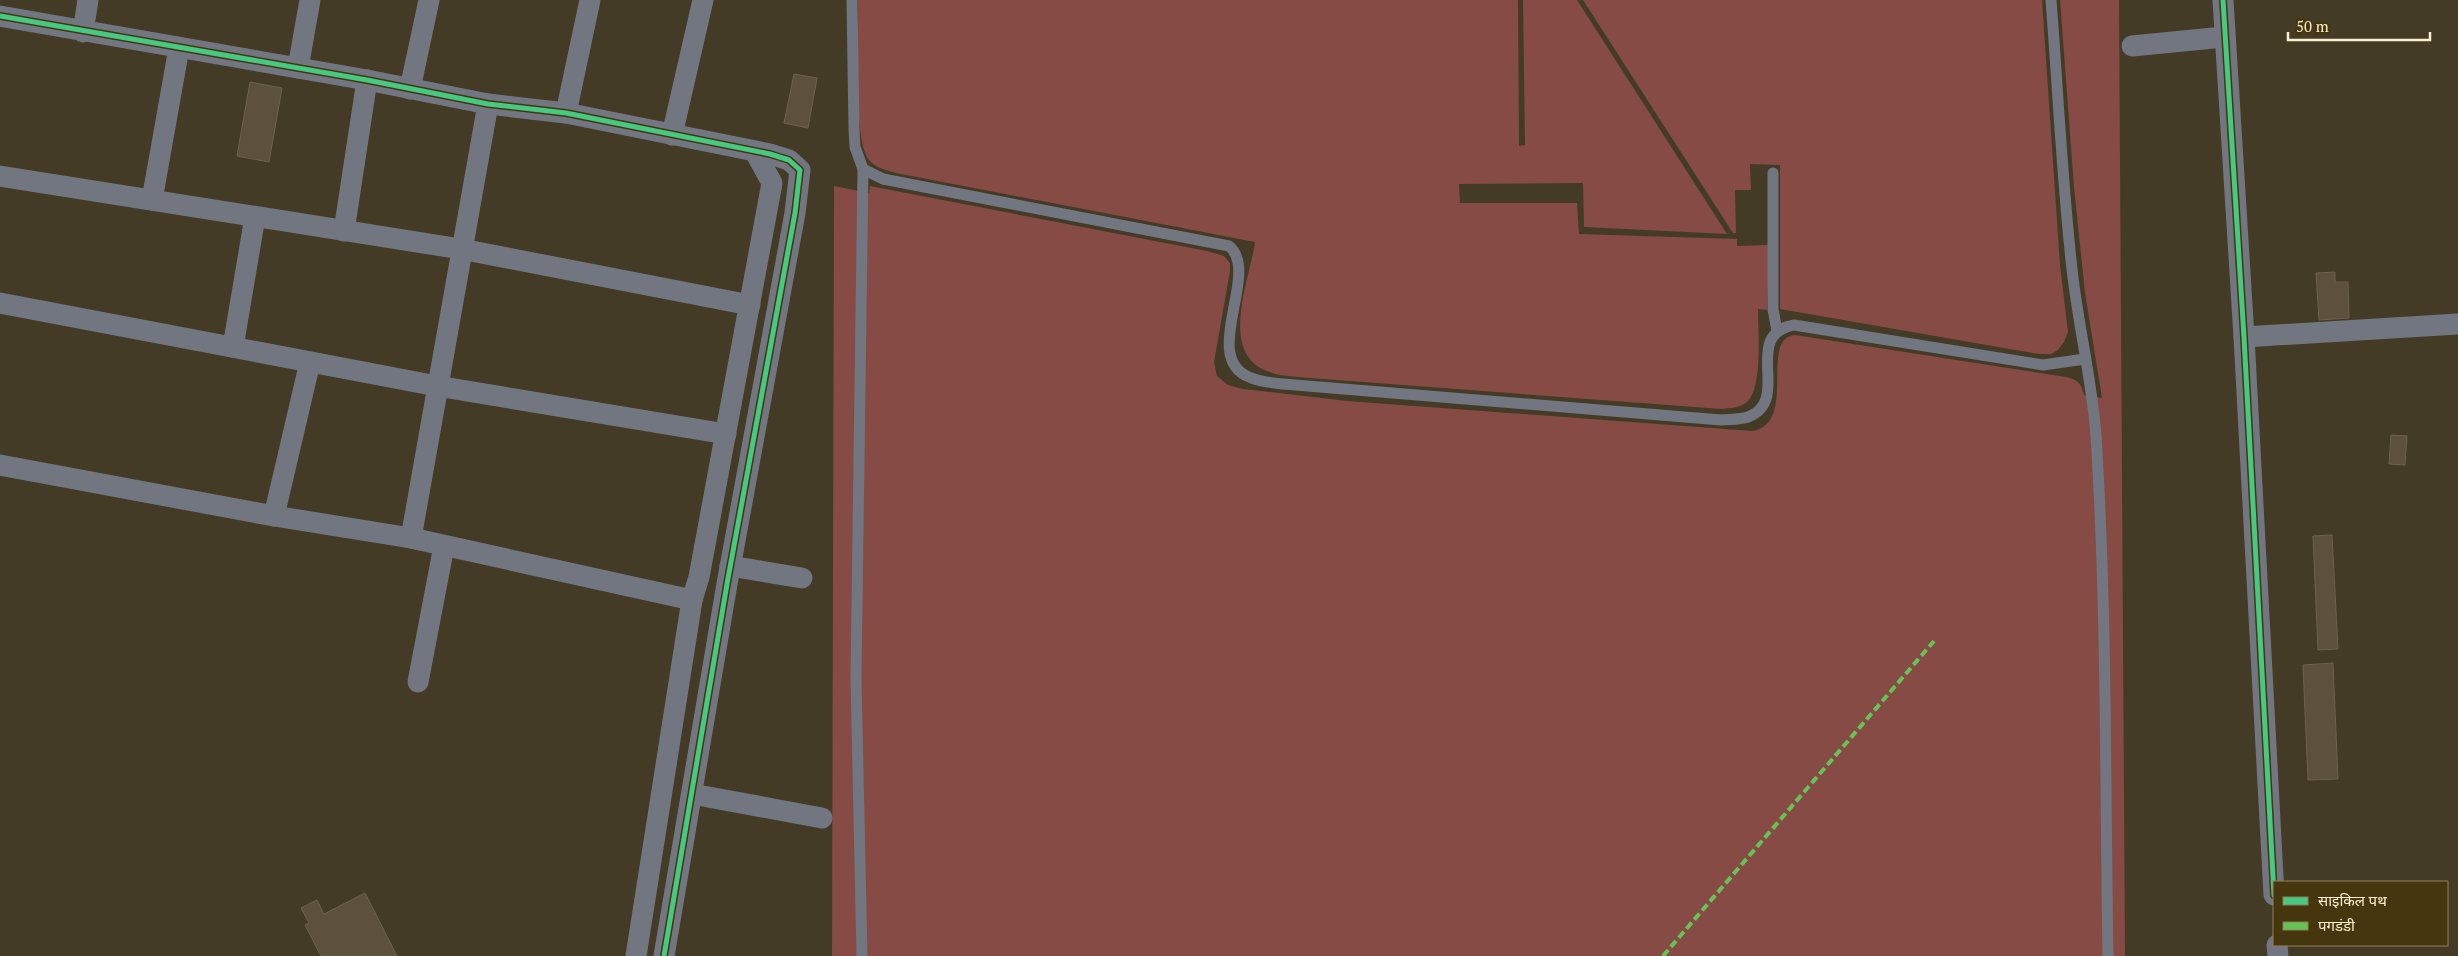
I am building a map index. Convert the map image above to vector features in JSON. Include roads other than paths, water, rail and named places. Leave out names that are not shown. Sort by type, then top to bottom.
[{"type":"street","points":[[83,32],[88,0]]},
{"type":"street","points":[[298,68],[310,0]]},
{"type":"street","points":[[410,88],[429,0]]},
{"type":"street","points":[[566,113],[590,0]]},
{"type":"street","points":[[672,135],[703,0]]},
{"type":"street","points":[[2223,0],[2244,337],[2273,881]]},
{"type":"street","points":[[0,16],[83,32],[368,80],[488,104],[566,113],[770,154],[789,160],[800,170],[795,213],[728,575],[664,956]]},
{"type":"street","points":[[2132,46],[2224,37]]},
{"type":"street","points":[[152,200],[179,48]]},
{"type":"street","points":[[344,231],[368,80]]},
{"type":"street","points":[[411,538],[488,104]]},
{"type":"street","points":[[636,956],[692,600],[699,577],[772,183],[755,152]]},
{"type":"street","points":[[0,176],[461,249],[750,305]]},
{"type":"street","points":[[233,347],[254,217]]},
{"type":"street","points":[[0,303],[437,386],[726,434]]},
{"type":"street","points":[[2244,337],[2458,324]]},
{"type":"street","points":[[274,516],[310,362]]},
{"type":"street","points":[[0,465],[274,516],[411,538],[692,600]]},
{"type":"street","points":[[418,682],[444,546]]},
{"type":"street","points":[[699,577],[728,575],[802,578]]},
{"type":"street","points":[[692,794],[822,818]]},
{"type":"lane","points":[[852,0],[855,148],[863,169],[856,668],[862,956]]},
{"type":"lane","points":[[2051,0],[2063,177],[2072,270],[2094,418],[2098,483],[2104,680],[2108,956]]},
{"type":"lane","points":[[863,169],[882,179],[1229,246],[1236,251],[1240,268],[1230,327],[1232,357],[1238,370],[1248,377],[1263,381],[1711,419],[1736,419],[1747,418],[1758,411],[1765,402],[1768,391],[1769,343],[1777,330],[1794,325],[2043,365],[2085,359]]},
{"type":"lane","points":[[1773,173],[1773,309],[1777,330]]}]
